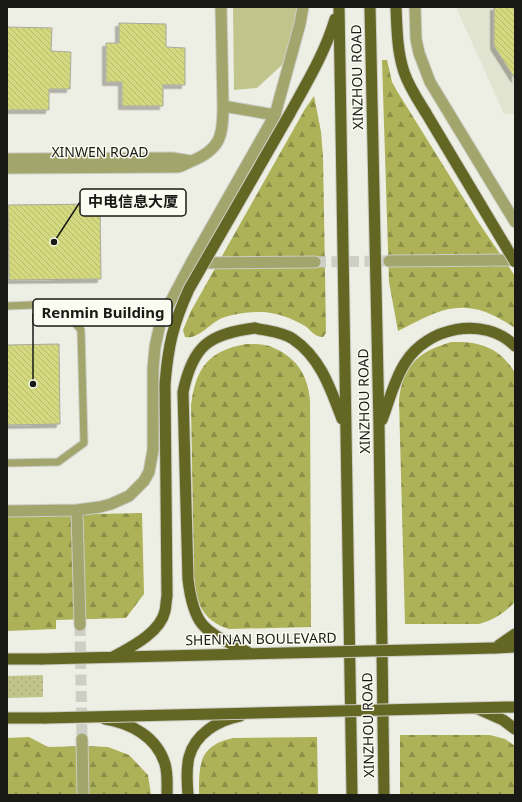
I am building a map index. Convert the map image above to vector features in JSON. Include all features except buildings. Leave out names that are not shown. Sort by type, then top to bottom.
[{"type":"main road","points":[[112,657],[136,644],[148,635],[160,623],[165,611],[165,384],[172,331],[176,318],[189,289],[322,55],[339,7]]},
{"type":"main road","name":"XINZHOU ROAD","points":[[339,7],[352,795]]},
{"type":"main road","name":"XINZHOU ROAD","points":[[370,7],[379,426],[384,795]]},
{"type":"main road","points":[[396,7],[398,40],[404,71],[417,100],[515,261]]},
{"type":"main road","points":[[252,654],[207,631],[200,623],[193,609],[188,579],[183,398],[187,374],[192,360],[203,346],[219,336],[235,331],[255,328],[274,332],[292,339],[309,353],[328,383],[345,428]]},
{"type":"main road","points":[[379,426],[405,362],[426,342],[440,334],[453,330],[474,328],[493,332],[510,341],[515,346]]},
{"type":"main road","points":[[495,648],[515,634]]},
{"type":"main road","name":"SHENNAN BOULEVARD","points":[[7,660],[515,647]]},
{"type":"main road","points":[[7,718],[251,714],[515,707]]},
{"type":"main road","points":[[476,708],[502,720],[515,729]]},
{"type":"main road","points":[[188,795],[187,773],[189,757],[199,739],[209,729],[223,720],[251,714]]},
{"type":"main road","points":[[93,717],[122,722],[133,727],[149,738],[160,752],[164,762],[167,795]]},
{"type":"street","name":"XINWEN ROAD","points":[[7,168],[178,167],[186,165],[210,152],[218,141],[222,127],[221,7]]},
{"type":"street","points":[[7,511],[78,510],[100,507],[120,501],[137,489],[146,476],[153,450],[153,368],[157,335],[165,312],[275,115],[300,24],[303,7]]},
{"type":"street","points":[[415,7],[418,53],[430,82],[515,222]]},
{"type":"street","points":[[223,106],[275,115]]},
{"type":"street","name":"XINWEN ROAD","points":[[7,159],[172,158],[191,161]]},
{"type":"street","points":[[389,261],[515,261]]},
{"type":"street","points":[[192,263],[315,262]]},
{"type":"street","points":[[78,510],[80,625]]},
{"type":"street","points":[[82,739],[83,795]]},
{"type":"lane","points":[[7,306],[58,304],[81,330],[84,443],[58,462],[7,463]]},
{"type":"shaded area","points":[[456,7],[515,7],[515,114],[504,114]]},
{"type":"green space","points":[[233,7],[297,7],[294,25],[282,65],[257,88],[234,90]]},
{"type":"green space","points":[[382,60],[387,60],[392,82],[397,91],[477,220],[515,276],[515,328],[486,312],[467,308],[458,308],[440,311],[398,331],[389,282]]},
{"type":"green space","points":[[314,96],[321,132],[323,156],[326,333],[323,337],[320,337],[294,320],[276,314],[253,312],[235,314],[222,318],[217,320],[199,334],[185,337],[183,330],[191,311],[305,109]]},
{"type":"green space","points":[[451,342],[471,343],[488,347],[503,357],[515,373],[515,602],[498,616],[479,624],[405,624],[399,400],[404,378],[414,362],[430,350]]},
{"type":"green space","points":[[246,344],[260,344],[271,347],[289,357],[300,369],[309,391],[311,627],[229,629],[212,621],[206,615],[196,594],[194,575],[191,405],[193,392],[196,381],[206,363],[222,351]]},
{"type":"green space","points":[[142,513],[144,594],[126,618],[56,620],[56,629],[7,631],[7,516]]},
{"type":"green space","points":[[43,675],[43,697],[7,698],[7,676]]},
{"type":"green space","points":[[400,735],[490,735],[505,739],[515,746],[515,795],[400,795]]},
{"type":"green space","points":[[29,737],[48,747],[108,747],[129,755],[148,775],[151,795],[7,795],[7,738]]},
{"type":"green space","points":[[317,737],[318,795],[199,795],[199,775],[203,758],[213,746],[221,742],[233,738]]},
{"type":"tunnel","points":[[315,262],[389,261]]},
{"type":"tunnel","points":[[80,625],[82,739]]},
{"type":"place","name":"中电信息大厦","points":[[54,242]]},
{"type":"place","name":"Renmin Building","points":[[33,384]]}]
